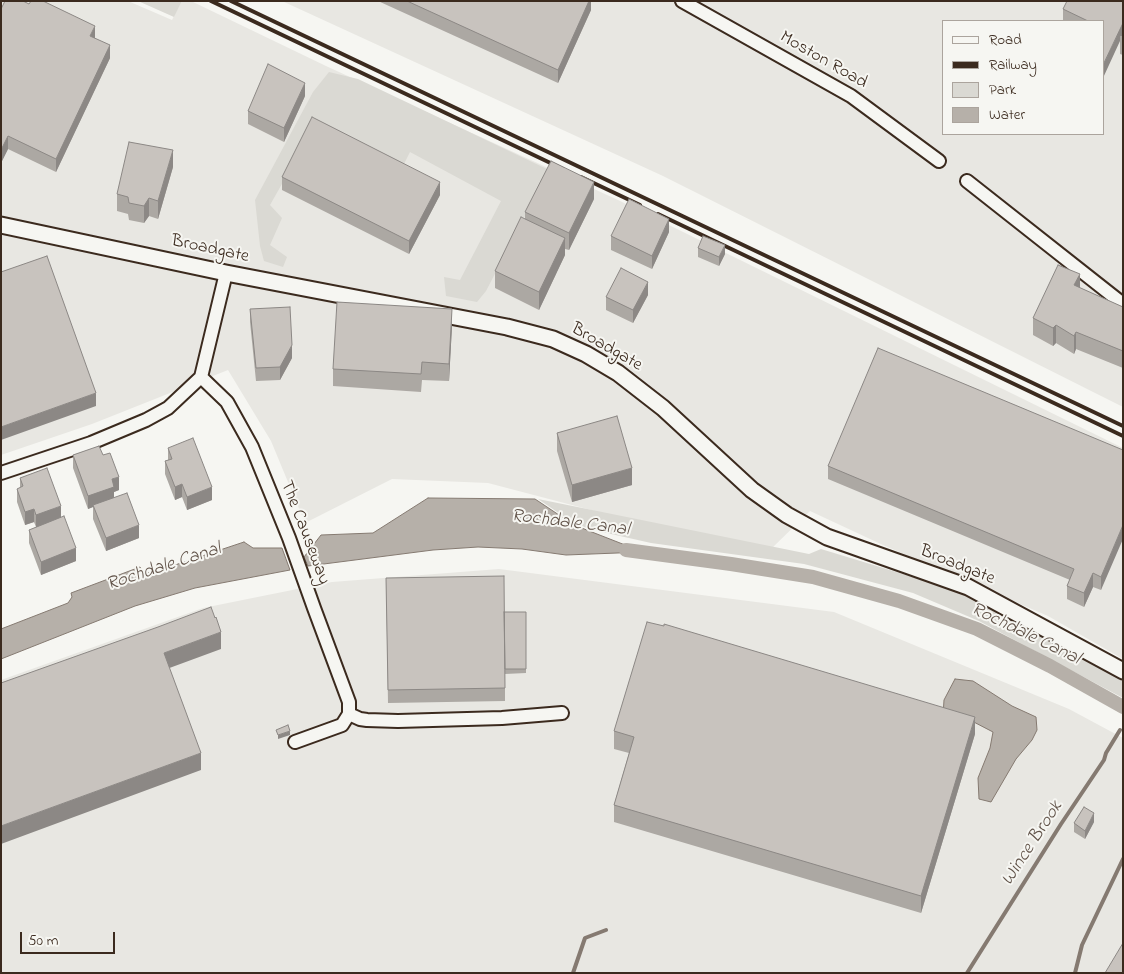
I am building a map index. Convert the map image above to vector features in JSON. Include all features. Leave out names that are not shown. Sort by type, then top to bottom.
[{"type":"street","name":"Moston Road","points":[[682,1],[851,96],[939,161]]},
{"type":"street","points":[[967,181],[1123,304]]},
{"type":"street","name":"Broadgate","points":[[1,225],[226,273],[507,327],[552,339],[586,354],[618,373],[663,408],[752,490],[787,516],[828,537],[968,587],[1123,671]]},
{"type":"street","points":[[1,473],[91,443],[146,420],[168,408],[201,378],[226,273]]},
{"type":"street","name":"The Causeway","points":[[201,378],[227,402],[252,447],[289,538],[349,702],[349,714]]},
{"type":"street","points":[[295,742],[342,725],[349,714],[367,720],[398,721],[562,714]]},
{"type":"shaded area","points":[[1,1],[128,1],[172,20],[182,1],[191,1],[326,66],[618,200],[1123,448],[1123,659],[1048,616],[883,545],[810,511],[771,549],[652,526],[488,483],[392,479],[305,523],[271,441],[228,370],[92,424],[1,455]]},
{"type":"shaded area","points":[[282,1],[1123,1],[1123,407],[663,176]]},
{"type":"shaded area","points":[[499,569],[834,612],[1069,709],[1123,738],[1123,973],[1,973],[1,680],[203,608],[332,582]]},
{"type":"green space","points":[[138,1],[182,1],[174,17]]},
{"type":"green space","points":[[329,72],[358,79],[549,170],[486,291],[477,302],[446,296],[444,277],[460,280],[501,201],[410,152],[399,174],[312,131],[270,205],[282,218],[270,245],[287,257],[283,267],[264,261],[260,246],[255,200],[313,92]]},
{"type":"green space","points":[[538,499],[809,554],[821,549],[916,578],[987,603],[1123,677],[1123,698],[979,621],[913,593],[804,564],[651,543],[589,529],[569,520]]},
{"type":"water","points":[[428,498],[535,499],[574,525],[643,552],[566,555],[522,549],[478,547],[433,550],[308,566],[304,557],[321,535],[373,533]]},
{"type":"water","points":[[244,542],[253,548],[282,548],[290,570],[195,588],[135,606],[1,659],[1,629],[68,603],[72,597],[71,593],[140,567],[142,571],[151,573]]},
{"type":"water","points":[[955,679],[973,681],[1012,706],[1036,717],[1037,730],[1032,740],[1016,759],[991,802],[979,799],[978,778],[990,748],[993,732],[968,719],[943,716],[944,700]]},
{"type":"building","points":[[5,1],[23,1],[29,4],[31,1],[43,1],[95,26],[90,36],[110,45],[56,159],[8,136],[1,147],[1,9]]},
{"type":"building","points":[[407,1],[589,1],[558,70]]},
{"type":"building","points":[[1067,1],[1123,1],[1123,23],[1104,63],[1104,20],[1086,20],[1063,9]]},
{"type":"building","points":[[268,64],[305,83],[284,128],[248,111]]},
{"type":"building","points":[[312,117],[440,182],[409,241],[282,177]]},
{"type":"building","points":[[129,142],[173,150],[158,201],[149,198],[144,206],[129,203],[128,197],[117,194]]},
{"type":"building","points":[[551,161],[594,182],[569,233],[525,212]]},
{"type":"building","points":[[629,199],[669,219],[652,256],[611,236]]},
{"type":"building","points":[[521,217],[565,238],[539,292],[495,271]]},
{"type":"building","points":[[703,236],[725,245],[719,257],[698,248]]},
{"type":"building","points":[[47,256],[96,393],[1,427],[1,272]]},
{"type":"building","points":[[1058,265],[1080,274],[1074,285],[1123,307],[1123,351],[1076,332],[1074,336],[1056,325],[1053,328],[1033,318]]},
{"type":"building","points":[[621,268],[648,282],[633,310],[606,297]]},
{"type":"building","points":[[337,302],[452,309],[449,364],[422,362],[421,374],[333,369]]},
{"type":"building","points":[[290,307],[292,345],[280,367],[256,368],[250,309]]},
{"type":"building","points":[[878,348],[1123,450],[1123,525],[1101,577],[1093,573],[1084,593],[1067,586],[1074,569],[828,466]]},
{"type":"building","points":[[617,416],[632,468],[572,485],[557,433]]},
{"type":"building","points":[[193,438],[212,487],[187,497],[182,484],[175,487],[165,461],[172,459],[168,448]]},
{"type":"building","points":[[99,446],[103,455],[110,453],[119,477],[112,479],[114,487],[88,496],[73,455]]},
{"type":"building","points":[[47,468],[61,506],[36,515],[34,509],[25,512],[17,489],[23,486],[20,478]]},
{"type":"building","points":[[127,493],[139,525],[106,538],[93,505]]},
{"type":"building","points":[[64,516],[76,548],[41,562],[29,530]]},
{"type":"building","points":[[504,576],[505,688],[388,690],[386,578]]},
{"type":"building","points":[[211,607],[221,632],[164,653],[201,753],[1,826],[1,683]]},
{"type":"building","points":[[504,612],[526,612],[526,669],[505,669]]},
{"type":"building","points":[[647,622],[664,626],[664,624],[975,717],[921,896],[614,805],[634,737],[614,731]]},
{"type":"building","points":[[288,725],[290,731],[278,735],[276,730]]},
{"type":"building","points":[[1084,807],[1094,813],[1085,831],[1074,823]]},
{"type":"building","points":[[1123,943],[1123,973],[1105,973]]},
{"type":"waterway","name":"Rochdale Canal","points":[[626,550],[813,577],[899,601],[977,629],[1050,666],[1123,707]]},
{"type":"waterway","name":"Wince Brook","points":[[967,973],[1061,824],[1104,760],[1106,753],[1120,730]]},
{"type":"waterway","points":[[1075,973],[1082,945],[1123,859]]},
{"type":"waterway","name":"Wince Brook","points":[[573,973],[585,938],[606,930]]},
{"type":"railway","points":[[211,1],[563,169]]},
{"type":"railway","points":[[231,1],[1123,426]]},
{"type":"railway","points":[[581,177],[640,205]]},
{"type":"railway","points":[[658,214],[1123,436]]}]
